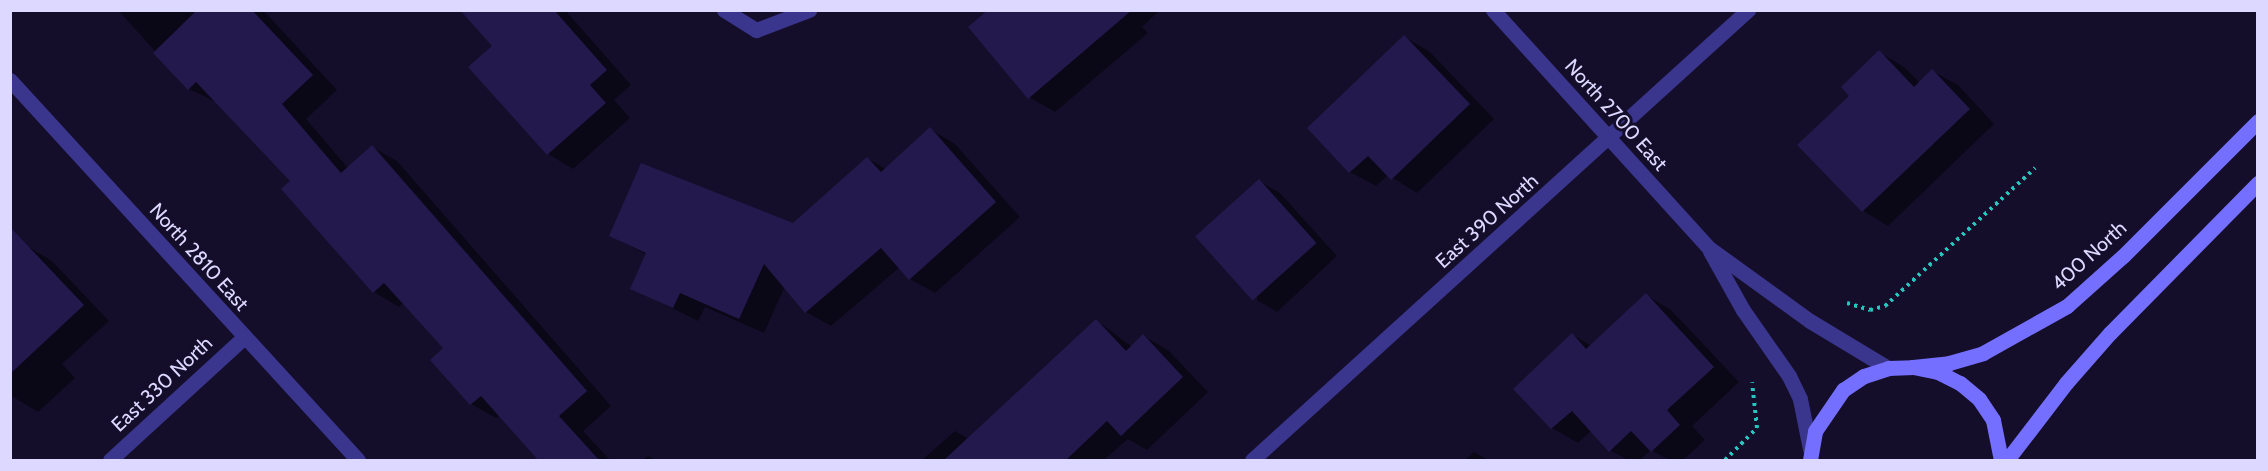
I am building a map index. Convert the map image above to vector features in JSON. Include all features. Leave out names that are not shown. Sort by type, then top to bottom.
[{"type":"main road","name":"400 North","points":[[1913,367],[1949,363],[1983,353],[2067,306],[2123,256],[2258,121]]},
{"type":"main road","points":[[2007,460],[2066,383],[2110,333],[2258,183]]},
{"type":"main road","points":[[1810,458],[1815,431],[1843,390],[1864,376],[1888,368],[1913,367],[1938,372],[1960,383],[1979,399],[1993,420],[2001,460]]},
{"type":"street","points":[[724,10],[756,30],[809,10]]},
{"type":"street","name":"North 2700 East","points":[[1493,10],[1709,248],[1800,399],[1810,458]]},
{"type":"street","name":"East 390 North","points":[[1252,460],[1609,139],[1748,10]]},
{"type":"street","name":"North 2810 East","points":[[10,80],[243,338],[358,460]]},
{"type":"street","name":"North 2700 East","points":[[1709,248],[1810,321],[1888,368]]},
{"type":"street","name":"East 330 North","points":[[110,460],[243,338]]},
{"type":"path","points":[[1840,300],[1870,310],[1885,306],[2035,168]]},
{"type":"path","points":[[1725,460],[1756,428],[1751,375]]},
{"type":"building","points":[[197,10],[252,10],[313,75],[282,104],[341,173],[372,145],[587,391],[559,416],[599,460],[538,460],[481,396],[470,405],[430,360],[443,348],[384,283],[373,293],[281,189],[290,181],[196,82],[188,90],[153,53]]},
{"type":"building","points":[[460,10],[554,10],[607,70],[590,85],[606,103],[547,155],[468,67],[492,46]]},
{"type":"building","points":[[988,10],[1132,10],[1028,99],[968,27]]},
{"type":"building","points":[[1404,35],[1470,104],[1391,180],[1368,156],[1349,173],[1307,128]]},
{"type":"building","points":[[1879,50],[1914,87],[1932,69],[1970,109],[1862,212],[1797,145],[1849,96],[1841,87]]},
{"type":"building","points":[[930,127],[996,202],[909,280],[881,248],[805,313],[764,264],[739,319],[680,293],[673,308],[630,289],[646,253],[609,236],[641,163],[793,223],[867,157],[881,172]]},
{"type":"building","points":[[1259,179],[1317,243],[1253,300],[1195,237]]},
{"type":"building","points":[[10,227],[84,305],[10,374]]},
{"type":"building","points":[[1646,293],[1714,367],[1667,410],[1680,425],[1651,452],[1631,431],[1609,452],[1572,411],[1551,429],[1513,389],[1572,333],[1586,349]]},
{"type":"building","points":[[1096,319],[1126,351],[1143,334],[1183,377],[1121,436],[1107,421],[1066,460],[944,460]]}]
